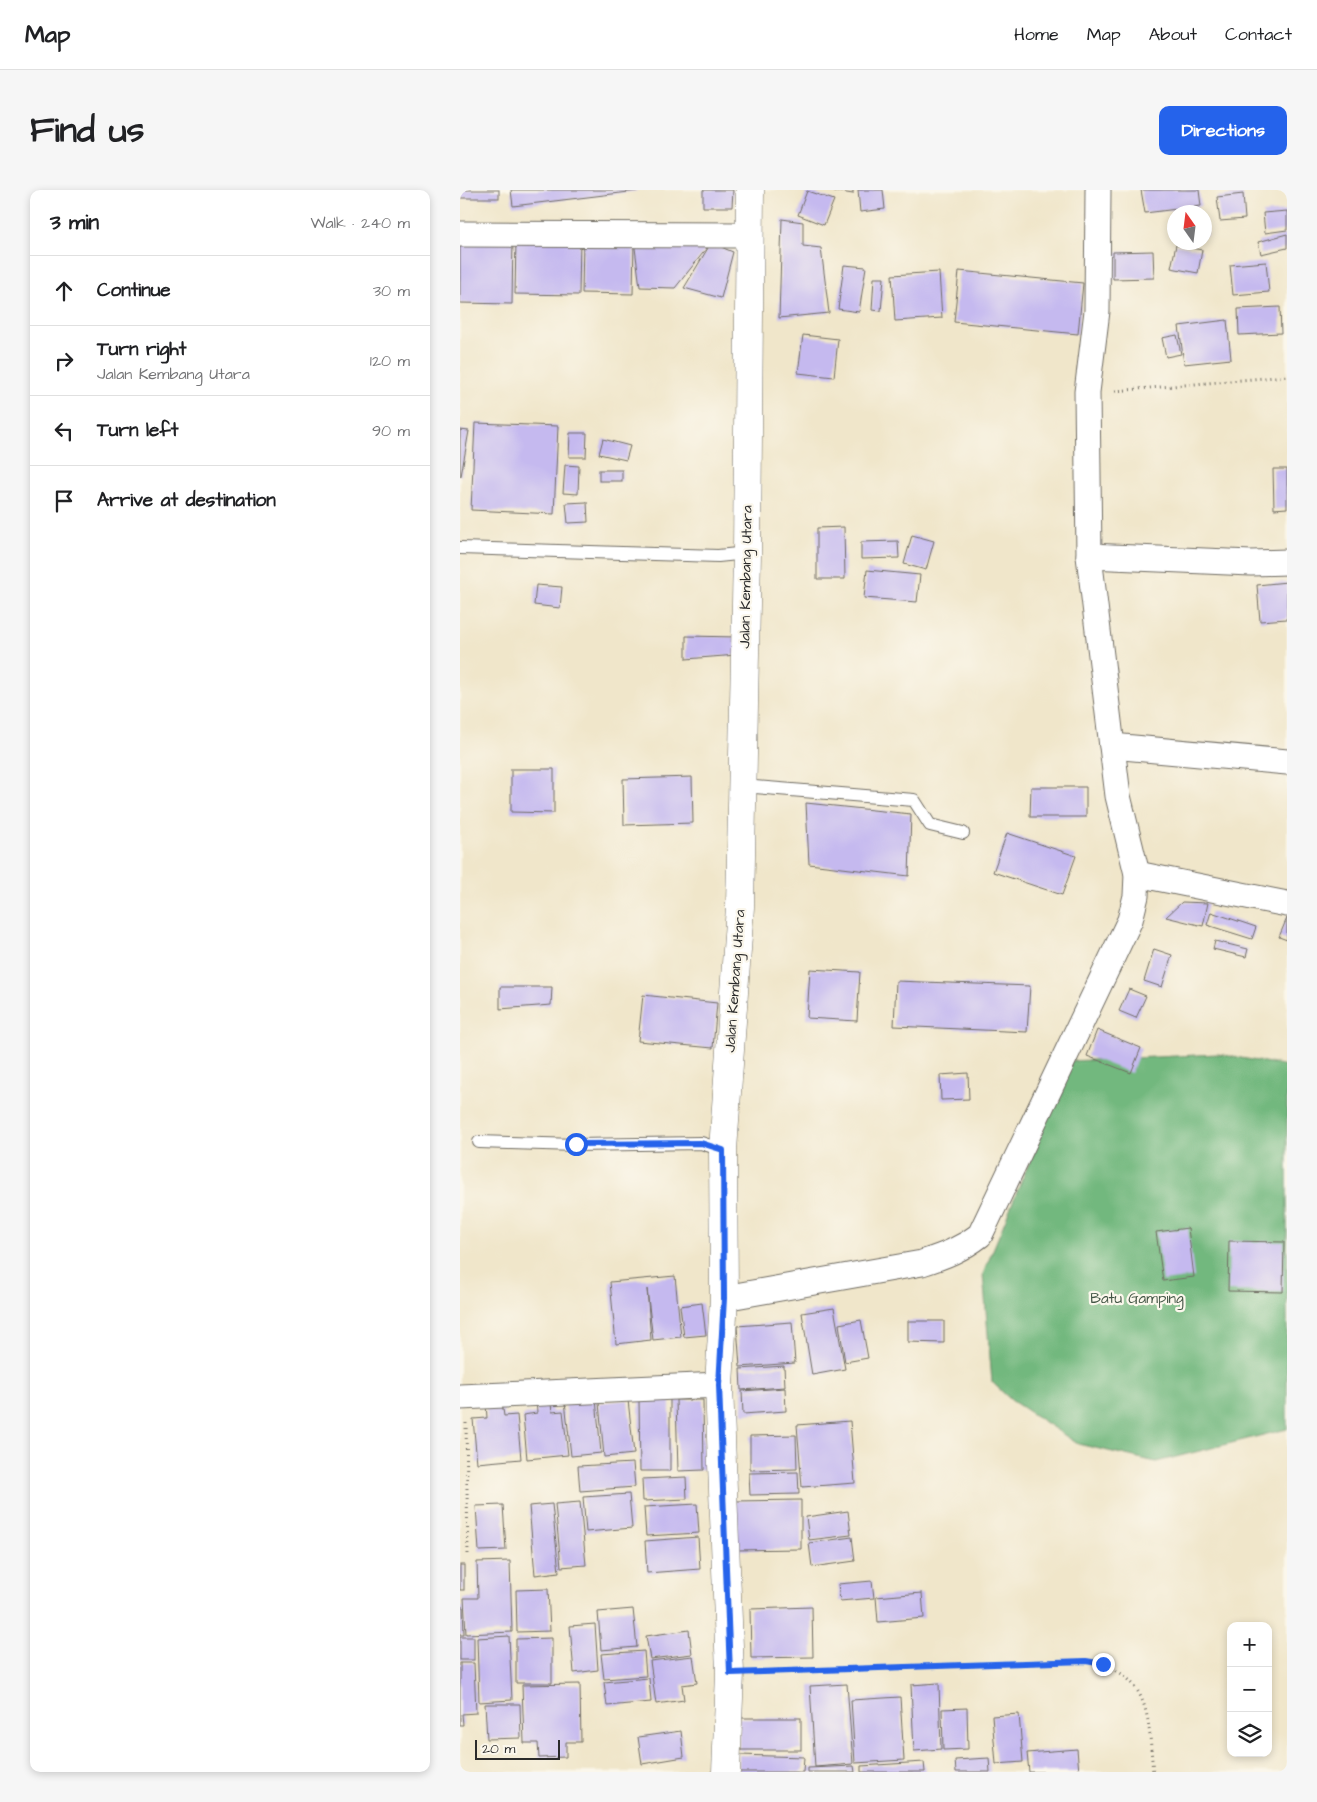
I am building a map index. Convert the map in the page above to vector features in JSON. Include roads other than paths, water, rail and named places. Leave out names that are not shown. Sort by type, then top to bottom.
[{"type":"street","name":"Jalan Kembang Utara","points":[[726,1772],[730,1673],[719,1385],[724,1298],[723,1150],[740,907],[747,553],[748,235],[750,190]]},
{"type":"street","points":[[724,1298],[922,1263],[952,1253],[980,1235],[1130,920],[1136,896],[1137,874],[1118,796],[1089,556],[1087,392],[1097,311],[1098,190]]},
{"type":"street","points":[[460,234],[748,235]]},
{"type":"street","points":[[1089,556],[1251,563],[1287,562]]},
{"type":"street","points":[[1112,746],[1287,762]]},
{"type":"street","points":[[1137,874],[1287,904]]},
{"type":"street","points":[[463,1397],[719,1385]]},
{"type":"lane","points":[[460,548],[718,556],[747,553]]},
{"type":"lane","points":[[742,786],[914,800],[930,825],[963,833]]},
{"type":"lane","points":[[479,1142],[576,1144],[701,1143],[723,1150]]},
{"type":"park label","name":"Batu Gamping","points":[[1137,1298]]}]
